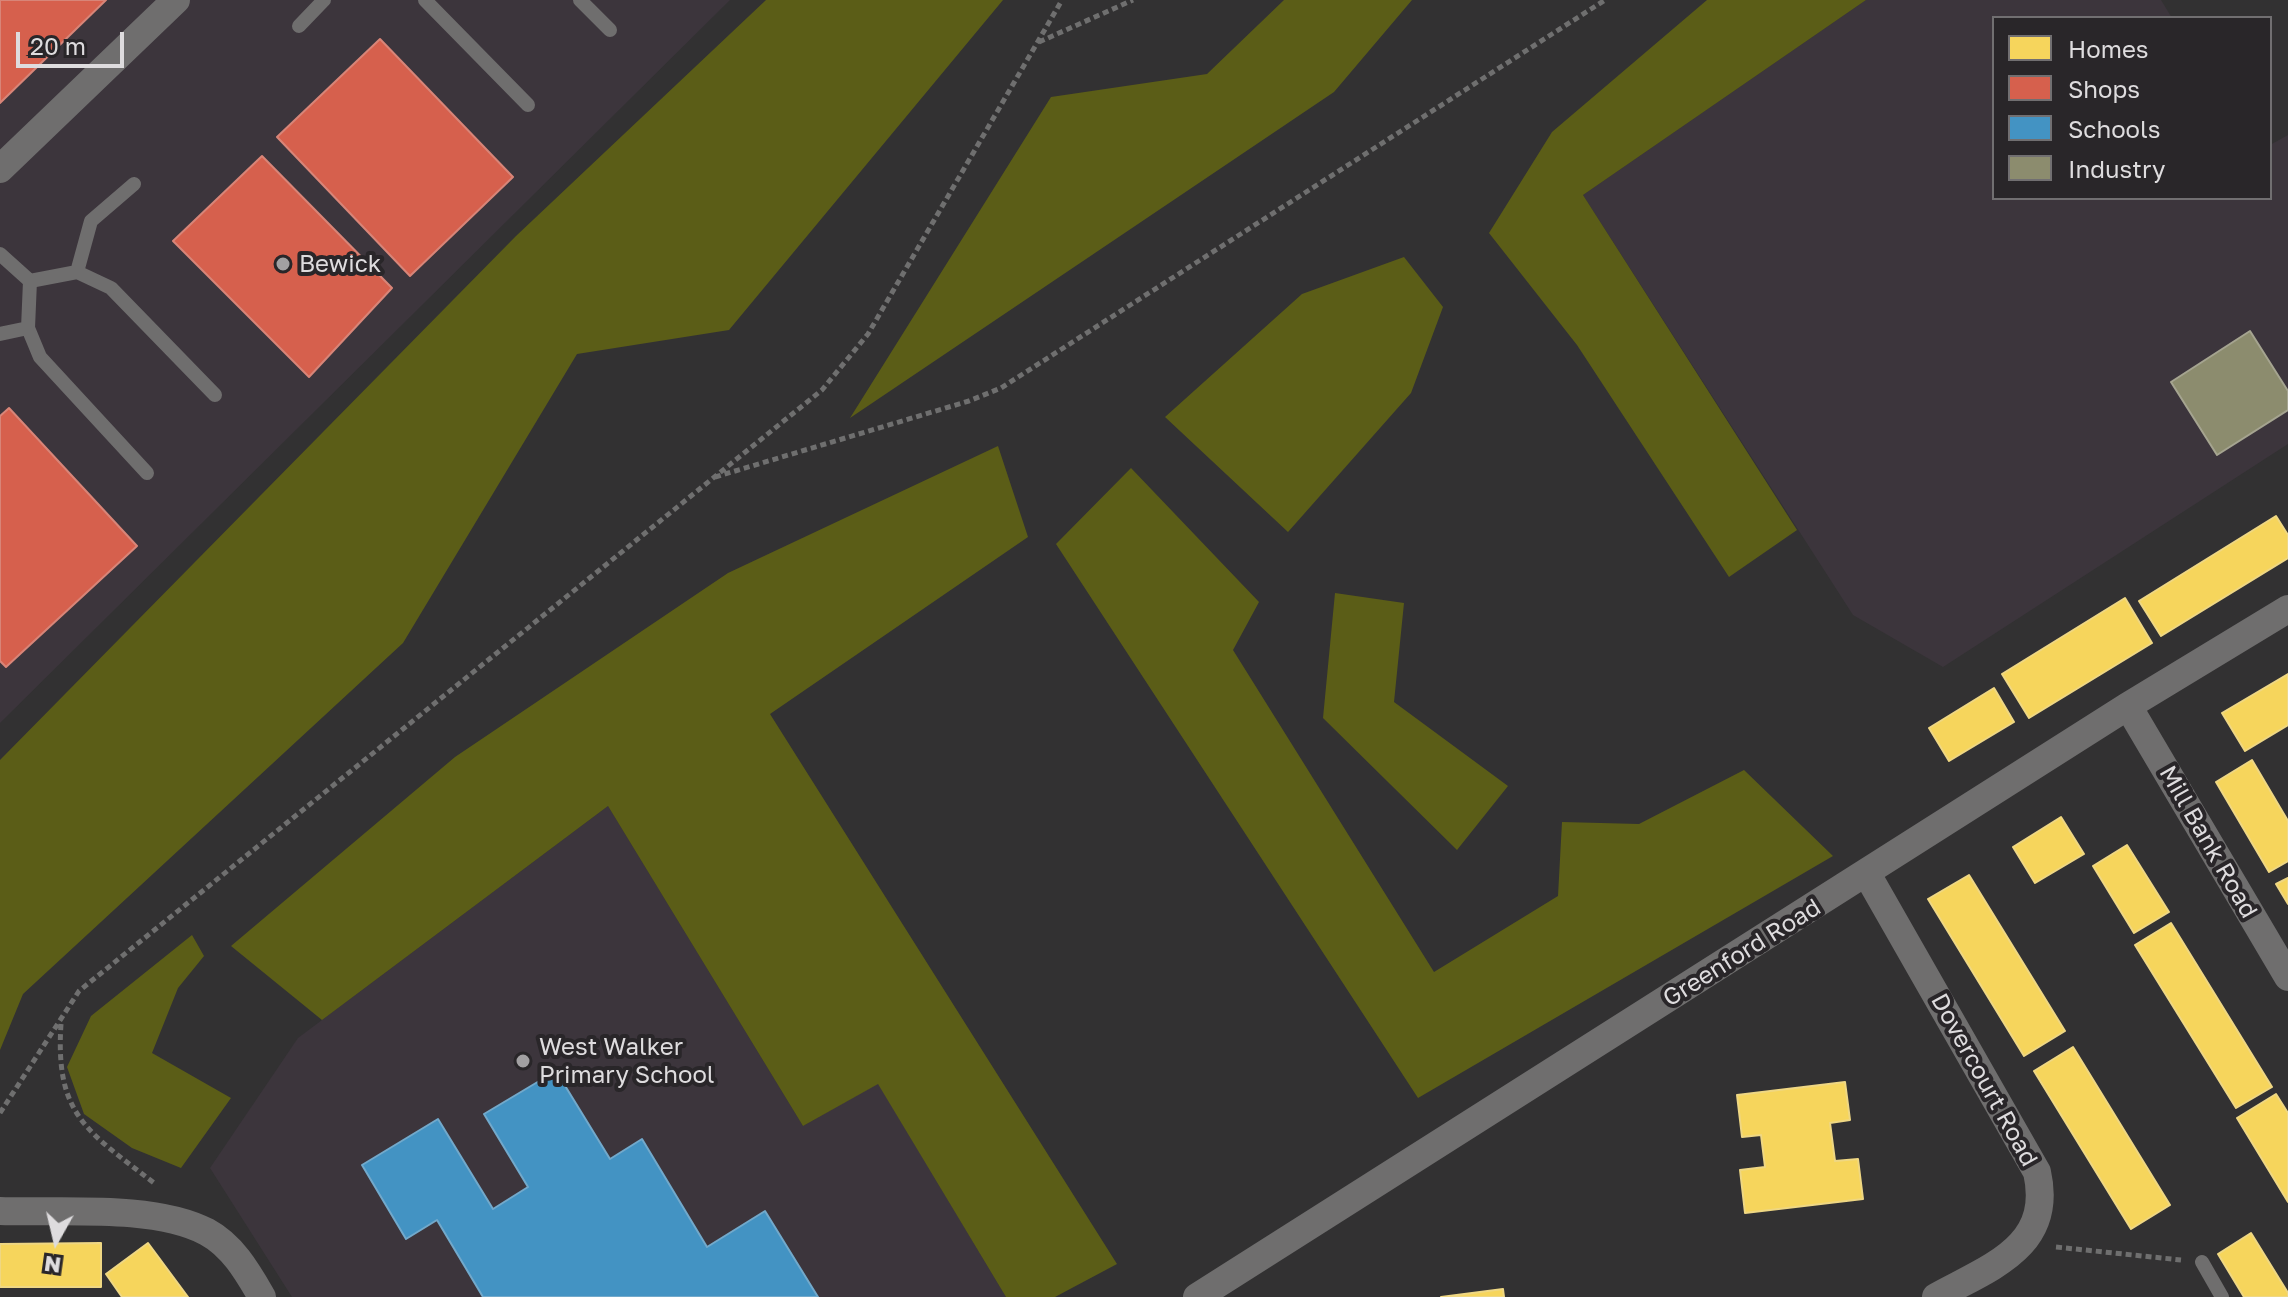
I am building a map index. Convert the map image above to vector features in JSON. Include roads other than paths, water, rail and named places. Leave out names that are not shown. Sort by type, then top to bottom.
[{"type":"street","points":[[0,169],[176,0]]},
{"type":"street","name":"Greenford Road","points":[[1197,1297],[2128,706],[2288,609]]},
{"type":"street","name":"Mill Bank Road","points":[[2128,706],[2288,977]]},
{"type":"street","name":"Dovercourt Road","points":[[1867,874],[2037,1172],[2039,1210],[2024,1244],[1936,1297]]},
{"type":"street","points":[[0,1211],[138,1215],[194,1228],[226,1246],[262,1297]]},
{"type":"lane","points":[[299,26],[324,0]]},
{"type":"lane","points":[[425,0],[528,105]]},
{"type":"lane","points":[[580,0],[610,30]]},
{"type":"lane","points":[[77,272],[91,221],[134,184]]},
{"type":"lane","points":[[0,254],[30,281]]},
{"type":"lane","points":[[30,281],[77,272],[111,288],[215,395]]},
{"type":"lane","points":[[30,281],[28,328],[40,357],[147,473]]},
{"type":"lane","points":[[0,334],[28,328]]},
{"type":"lane","points":[[2202,1262],[2222,1297]]},
{"type":"place","name":"Bewick","points":[[283,264]]},
{"type":"place","name":"West Walker Primary School","points":[[523,1061]]}]
